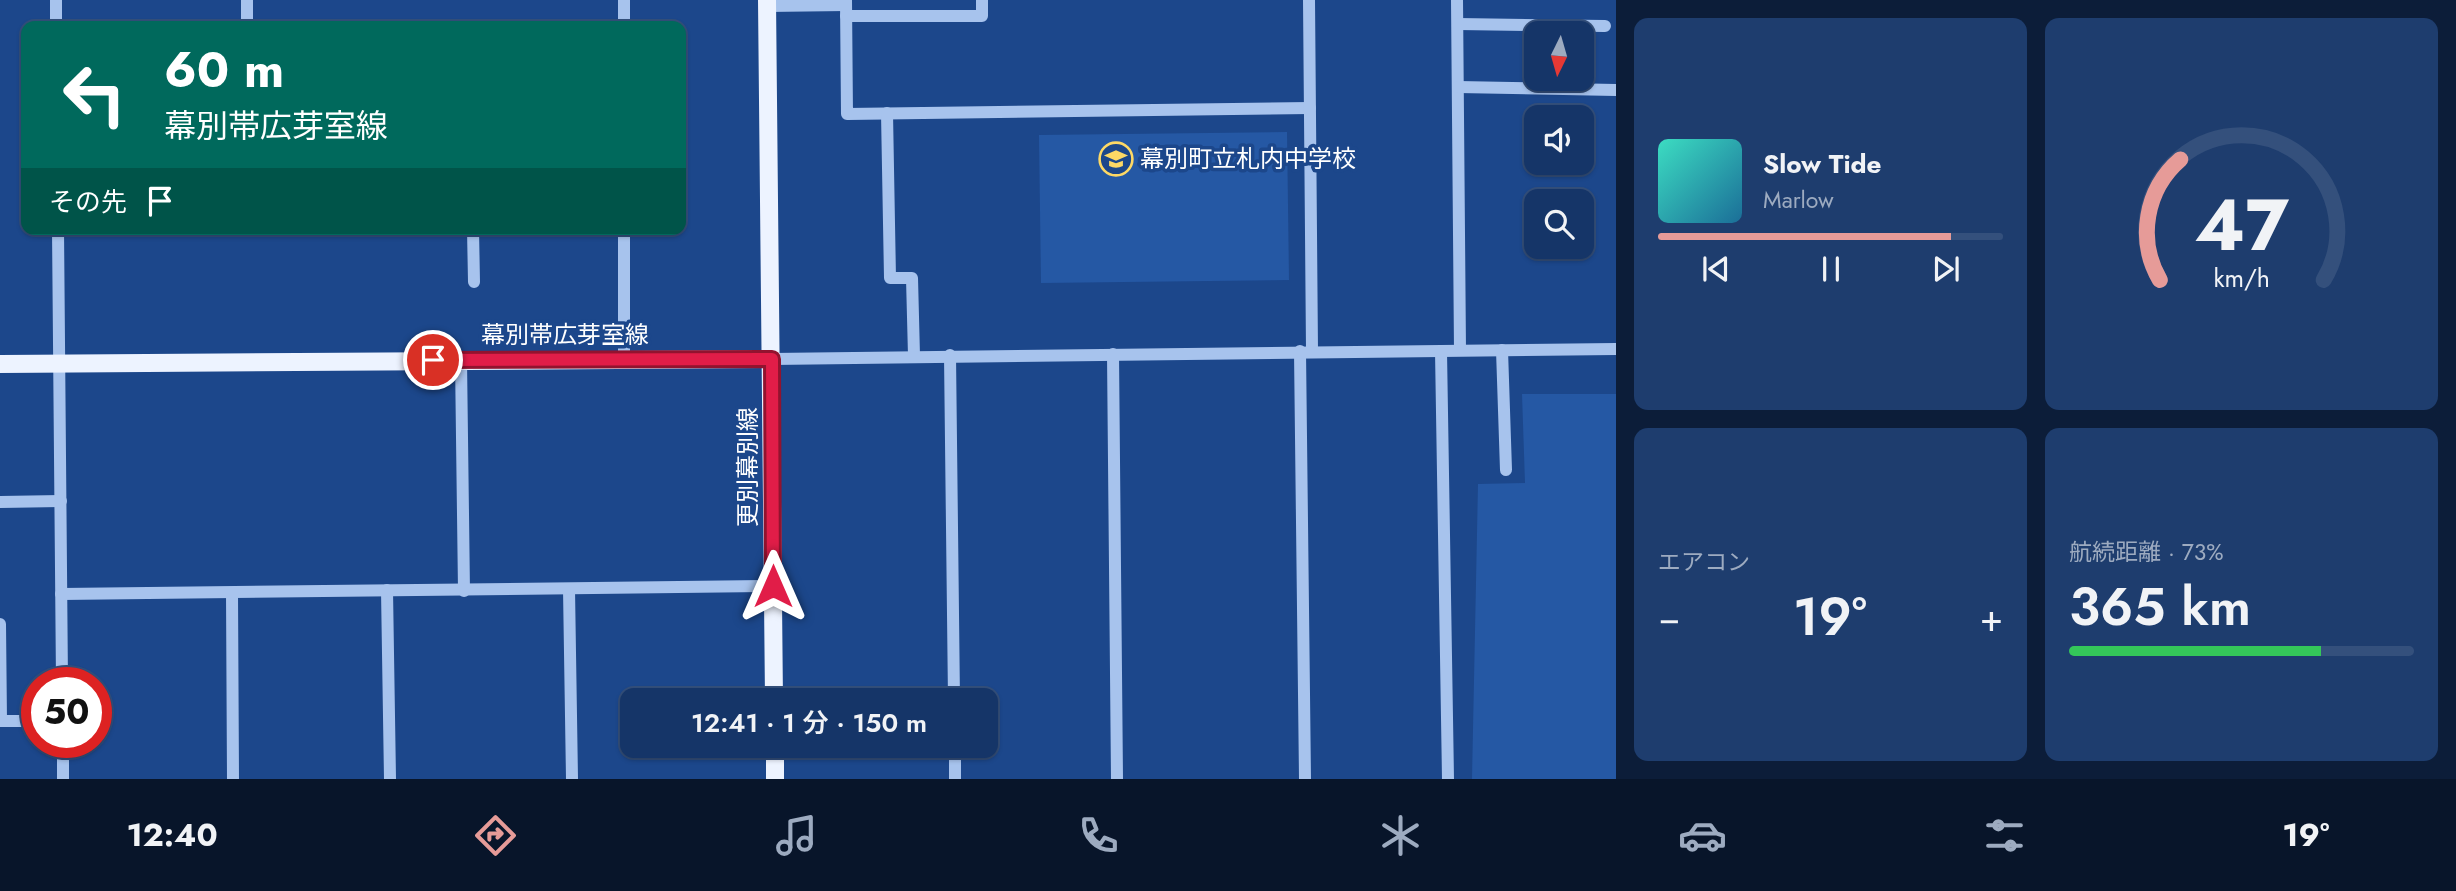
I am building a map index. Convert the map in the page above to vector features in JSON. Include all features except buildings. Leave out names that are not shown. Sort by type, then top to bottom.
[{"type":"main road","points":[[767,3],[772,359]]},
{"type":"main road","name":"幕別帯広芽室線","points":[[0,364],[772,359]]},
{"type":"main road","name":"更別幕別線","points":[[772,359],[774,688]]},
{"type":"main road","points":[[775,758],[775,779]]},
{"type":"street","points":[[56,0],[56,21]]},
{"type":"street","points":[[247,0],[247,21]]},
{"type":"street","points":[[624,0],[624,21]]},
{"type":"street","points":[[767,3],[982,16],[982,0]]},
{"type":"street","points":[[1305,779],[1306,351],[1310,108],[1308,0]]},
{"type":"street","points":[[1457,0],[1460,350]]},
{"type":"street","points":[[846,7],[847,114],[1310,108]]},
{"type":"street","points":[[1458,24],[1605,26]]},
{"type":"street","points":[[1458,87],[1616,90]]},
{"type":"street","points":[[887,113],[890,278],[912,278],[914,356]]},
{"type":"street","points":[[58,235],[62,667]]},
{"type":"street","points":[[473,235],[474,282]]},
{"type":"street","points":[[624,235],[624,359]]},
{"type":"street","points":[[772,359],[1616,349]]},
{"type":"street","points":[[1502,350],[1506,470]]},
{"type":"street","points":[[1441,351],[1448,779]]},
{"type":"street","points":[[1112,354],[1118,779]]},
{"type":"street","points":[[950,355],[954,688]]},
{"type":"street","points":[[461,360],[464,591]]},
{"type":"street","points":[[0,502],[61,502]]},
{"type":"street","points":[[61,594],[773,586]]},
{"type":"street","points":[[569,589],[572,779]]},
{"type":"street","points":[[387,590],[390,779]]},
{"type":"street","points":[[232,593],[233,779]]},
{"type":"street","points":[[0,624],[1,721],[21,720]]},
{"type":"street","points":[[63,758],[63,779]]},
{"type":"street","points":[[955,758],[955,779]]},
{"type":"shaded area","points":[[1287,132],[1289,280],[1041,283],[1039,135]]},
{"type":"shaded area","points":[[1522,394],[1616,394],[1616,779],[1472,779],[1478,484],[1525,483]]},
{"type":"place","name":"幕別町立札内中学校","points":[[1116,159]]},
{"type":"route","points":[[433,360],[772,359],[773,586]]}]
